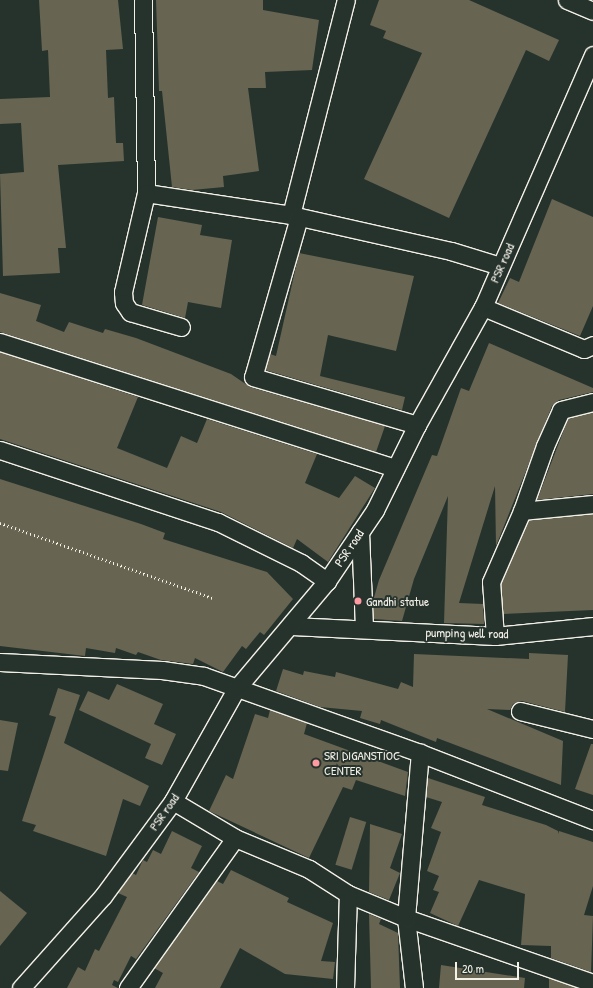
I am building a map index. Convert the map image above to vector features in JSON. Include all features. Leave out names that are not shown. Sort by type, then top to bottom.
[{"type":"street","points":[[143,0],[146,193],[123,292],[124,303],[130,312],[181,327]]},
{"type":"street","points":[[346,0],[295,216],[253,377],[417,425]]},
{"type":"street","points":[[567,0],[593,11]]},
{"type":"street","name":"PSR road","points":[[21,988],[103,896],[172,802],[236,689],[292,626],[327,581],[375,510],[417,425],[483,307],[593,55]]},
{"type":"street","points":[[146,193],[295,216],[451,251],[500,266]]},
{"type":"street","points":[[483,307],[584,349],[593,345]]},
{"type":"street","points":[[0,342],[395,468]]},
{"type":"street","points":[[495,636],[491,582],[522,511],[561,410],[593,402]]},
{"type":"street","points":[[0,450],[218,522],[301,563],[327,581]]},
{"type":"street","points":[[522,511],[593,504]]},
{"type":"street","points":[[360,532],[364,629]]},
{"type":"street","name":"pumping well road","points":[[292,626],[495,636],[593,626]]},
{"type":"street","points":[[0,662],[162,670],[204,676],[236,689],[420,753],[593,820]]},
{"type":"street","points":[[520,711],[593,729]]},
{"type":"street","points":[[414,988],[406,918],[420,753]]},
{"type":"street","points":[[172,802],[235,838],[309,869],[348,894],[406,918],[593,983]]},
{"type":"street","points":[[128,988],[235,838]]},
{"type":"street","points":[[345,988],[348,894]]},
{"type":"path","points":[[0,523],[212,598]]},
{"type":"building","points":[[39,0],[118,0],[123,49],[106,50],[108,98],[114,97],[116,143],[123,143],[124,161],[58,165],[66,248],[58,248],[60,273],[3,276],[0,174],[24,172],[21,123],[0,124],[0,99],[50,97],[48,50],[42,51]]},
{"type":"building","points":[[156,0],[263,0],[263,10],[319,20],[312,70],[265,72],[266,88],[248,88],[259,171],[223,176],[224,187],[192,190],[172,187],[162,91],[159,91]]},
{"type":"building","points":[[379,0],[469,0],[559,40],[549,61],[526,50],[449,218],[364,179],[422,53],[383,38],[386,31],[370,25]]},
{"type":"building","points":[[552,199],[593,217],[593,306],[580,336],[498,303],[510,278],[519,282]]},
{"type":"building","points":[[158,217],[202,225],[200,235],[232,240],[221,308],[188,302],[185,318],[142,305]]},
{"type":"building","points":[[299,253],[414,276],[396,351],[328,335],[320,376],[405,397],[402,410],[265,370],[270,354],[276,356]]},
{"type":"building","points":[[0,293],[41,305],[36,321],[64,332],[69,322],[103,333],[105,329],[136,338],[231,374],[250,387],[385,426],[376,452],[0,332]]},
{"type":"building","points":[[489,343],[593,388],[593,392],[559,400],[552,406],[496,546],[495,486],[459,603],[483,604],[484,624],[444,623],[448,496],[414,579],[402,621],[374,619],[373,601],[379,580],[432,455],[437,456],[461,388],[469,391]]},
{"type":"building","points":[[0,352],[138,397],[117,448],[167,468],[181,436],[197,443],[207,419],[317,454],[305,483],[339,498],[355,476],[375,488],[328,562],[297,539],[293,548],[221,512],[0,439]]},
{"type":"building","points":[[593,412],[593,494],[537,500],[568,419]]},
{"type":"building","points":[[0,479],[141,524],[165,533],[163,539],[267,572],[293,599],[264,635],[260,632],[246,649],[242,646],[223,672],[195,658],[193,664],[161,660],[138,652],[136,655],[116,648],[115,653],[86,648],[85,656],[0,646]]},
{"type":"building","points":[[593,514],[593,610],[503,614],[501,584],[529,520]]},
{"type":"building","points":[[529,653],[568,655],[565,712],[522,701],[513,704],[510,710],[487,709],[563,741],[561,785],[437,738],[436,742],[381,720],[380,724],[360,718],[362,711],[320,707],[276,691],[283,669],[303,675],[304,671],[335,677],[336,672],[398,689],[401,682],[413,687],[414,654],[529,659]]},
{"type":"building","points":[[117,684],[163,704],[154,724],[176,734],[162,765],[145,758],[151,744],[79,710],[88,691],[109,700]]},
{"type":"building","points":[[58,688],[80,695],[64,743],[149,786],[140,806],[123,799],[106,856],[33,831],[36,825],[22,821],[56,717],[49,715]]},
{"type":"building","points":[[270,710],[307,723],[304,734],[408,772],[405,796],[356,780],[352,790],[343,787],[309,858],[209,811],[226,775],[233,779],[255,714],[268,718]]},
{"type":"building","points":[[0,720],[18,723],[8,771],[0,770]]},
{"type":"building","points":[[591,744],[593,744],[593,795],[575,789]]},
{"type":"building","points":[[428,778],[485,797],[482,805],[546,825],[558,831],[558,834],[559,831],[593,842],[593,886],[584,915],[593,916],[591,972],[551,958],[551,946],[521,945],[525,894],[479,880],[458,926],[430,913],[439,892],[433,890],[439,876],[427,871],[441,832],[431,828],[442,802],[426,797]]},
{"type":"building","points":[[350,817],[366,822],[352,870],[335,865]]},
{"type":"building","points":[[370,824],[402,834],[390,868],[400,873],[389,900],[369,892]]},
{"type":"building","points":[[172,831],[202,846],[191,868],[199,872],[136,959],[131,956],[118,982],[114,980],[112,985],[118,988],[67,988],[78,967],[85,971],[95,949],[99,951],[127,897],[118,893],[132,873],[136,875],[143,860],[147,862],[153,850],[161,854]]},
{"type":"building","points":[[231,870],[289,898],[287,902],[333,923],[321,961],[335,962],[333,979],[285,974],[240,948],[220,988],[155,988],[163,973],[154,968],[217,881],[223,884]]},
{"type":"building","points":[[0,891],[27,913],[0,946]]},
{"type":"building","points":[[369,914],[381,919],[379,924],[398,933],[400,988],[371,988]]},
{"type":"building","points":[[441,965],[525,978],[524,988],[439,988]]},
{"type":"building","points":[[549,978],[577,988],[549,988]]},
{"type":"place","name":"Gandhi statue","points":[[358,601]]},
{"type":"place","name":"SRI DIGANSTIOC CENTER","points":[[316,763]]}]
